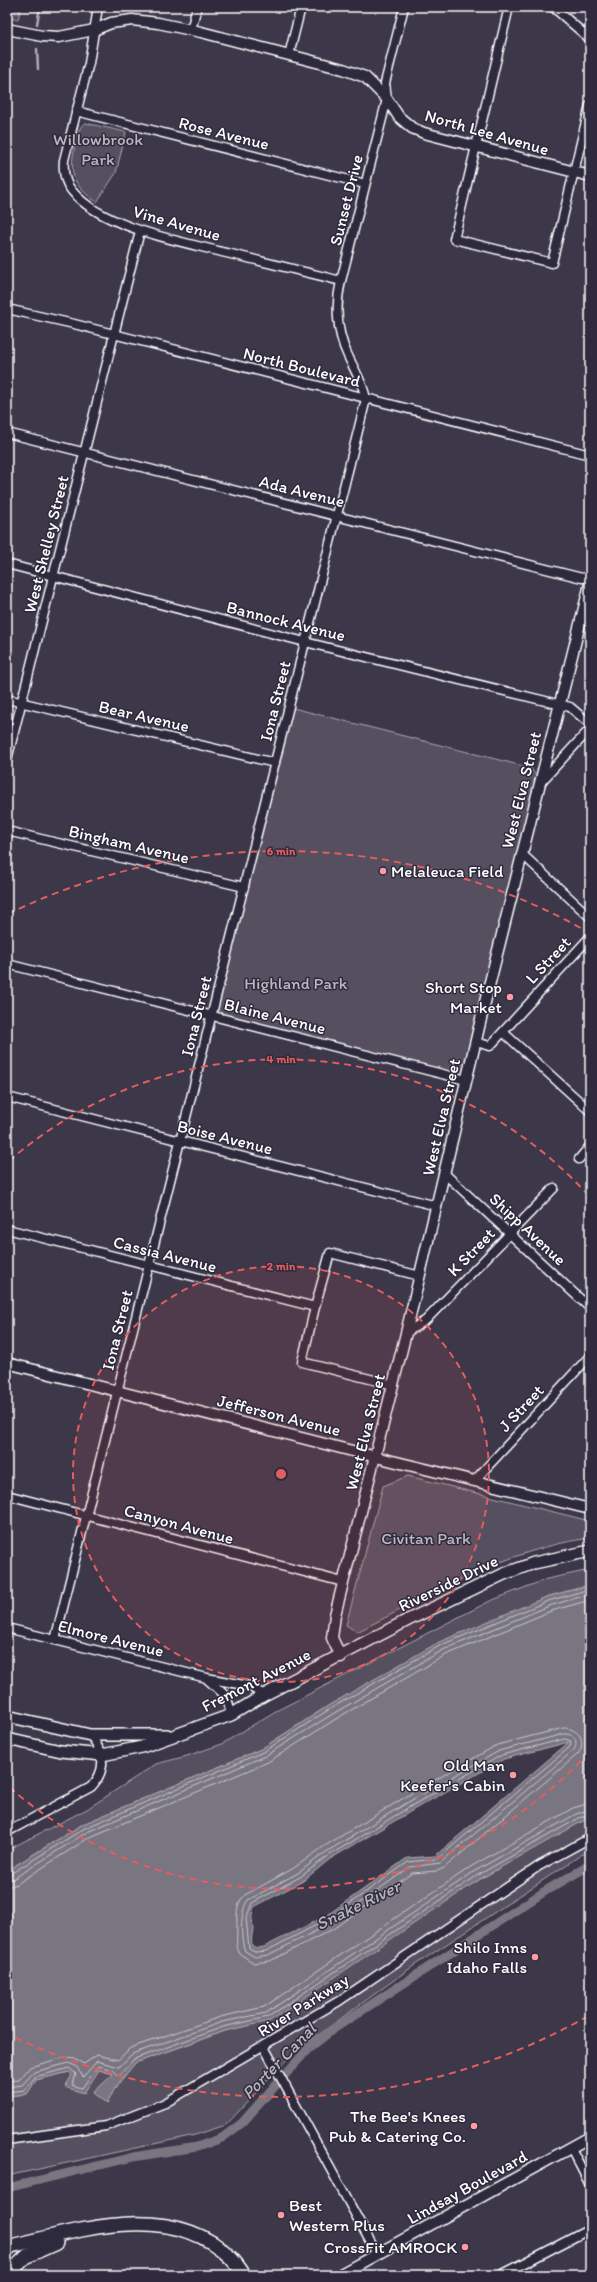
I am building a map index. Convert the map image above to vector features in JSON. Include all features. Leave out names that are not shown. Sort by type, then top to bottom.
[{"type":"highway","points":[[7,2275],[27,2256],[48,2245],[132,2224]]},
{"type":"highway","points":[[7,2247],[76,2231],[132,2224],[152,2224],[171,2227],[202,2237],[231,2258],[244,2275]]},
{"type":"main road","name":"Riverside Drive","points":[[328,1663],[408,1620],[504,1574],[534,1563],[590,1551]]},
{"type":"main road","name":"Fremont Avenue","points":[[7,1739],[61,1751],[102,1755],[142,1747],[231,1715],[264,1695],[328,1663]]},
{"type":"main road","name":"Fremont Avenue","points":[[7,1716],[90,1734],[176,1735]]},
{"type":"street","name":"Vine Avenue","points":[[98,7],[89,63],[64,160],[63,171],[66,182],[72,192],[87,204],[115,221],[140,231],[341,281]]},
{"type":"street","points":[[191,30],[197,7]]},
{"type":"street","points":[[289,55],[301,7]]},
{"type":"street","name":"Sunset Drive","points":[[366,399],[364,387],[341,339],[338,313],[341,281],[387,99],[385,83],[404,7]]},
{"type":"street","points":[[509,7],[454,239],[552,263],[590,105]]},
{"type":"street","points":[[553,7],[590,39]]},
{"type":"street","name":"North Lee Avenue","points":[[7,29],[49,37],[94,30],[111,23],[132,20],[158,23],[191,30],[289,55],[365,77],[387,99],[399,117],[412,128],[476,147],[590,176]]},
{"type":"street","name":"Rose Avenue","points":[[76,111],[365,184]]},
{"type":"street","name":"West Shelley Street","points":[[7,760],[140,231]]},
{"type":"street","name":"North Boulevard","points":[[7,309],[38,315],[114,334],[590,455]]},
{"type":"street","name":"Iona Street","points":[[55,1640],[366,399]]},
{"type":"street","name":"Ada Avenue","points":[[7,433],[582,578],[590,576]]},
{"type":"street","name":"Bannock Avenue","points":[[7,564],[305,642],[570,707],[590,724]]},
{"type":"street","name":"West Elva Street","points":[[341,1657],[332,1638],[343,1582],[394,1385],[466,1080],[590,584]]},
{"type":"street","name":"Bear Avenue","points":[[7,699],[275,763]]},
{"type":"street","points":[[540,783],[590,730]]},
{"type":"street","name":"Bingham Avenue","points":[[7,830],[244,887]]},
{"type":"street","points":[[522,854],[590,917]]},
{"type":"street","name":"L Street","points":[[476,1042],[490,1046],[590,937]]},
{"type":"street","name":"Blaine Avenue","points":[[7,964],[466,1080]]},
{"type":"street","points":[[503,1032],[590,1112]]},
{"type":"street","name":"Boise Avenue","points":[[7,1097],[437,1206]]},
{"type":"street","points":[[579,1159],[590,1146]]},
{"type":"street","name":"Shipp Avenue","points":[[444,1173],[511,1233],[590,1308]]},
{"type":"street","name":"K Street","points":[[406,1333],[426,1320],[554,1188]]},
{"type":"street","name":"Cassia Avenue","points":[[7,1230],[315,1307]]},
{"type":"street","points":[[394,1385],[302,1362],[315,1307],[330,1253],[420,1276]]},
{"type":"street","name":"J Street","points":[[475,1480],[590,1356]]},
{"type":"street","name":"Jefferson Avenue","points":[[7,1363],[376,1457],[590,1509]]},
{"type":"street","name":"Canyon Avenue","points":[[7,1496],[343,1582]]},
{"type":"street","name":"Elmore Avenue","points":[[7,1628],[207,1678],[249,1686],[264,1695]]},
{"type":"street","name":"Elmore Avenue","points":[[207,1678],[227,1697],[231,1715]]},
{"type":"street","points":[[7,1832],[91,1787],[101,1772],[102,1755],[100,1748],[90,1734]]},
{"type":"street","name":"River Parkway","points":[[7,2140],[106,2126],[165,2103],[264,2047],[339,2001],[538,1866],[590,1838]]},
{"type":"street","points":[[264,2047],[346,2201],[378,2254]]},
{"type":"street","name":"Lindsay Boulevard","points":[[341,2274],[590,2137]]},
{"type":"street","points":[[571,2148],[590,2184]]},
{"type":"street","points":[[501,2275],[590,2229]]},
{"type":"green space","points":[[7,7],[21,7],[18,20],[7,17]]},
{"type":"green space","name":"Willowbrook Park","points":[[85,123],[126,132],[116,173],[97,202],[81,189],[72,169],[77,136],[80,128]]},
{"type":"green space","name":"Melaleuca Field","points":[[289,707],[531,768],[540,783],[466,1080],[212,1016]]},
{"type":"green space","name":"Civitan Park","points":[[408,1476],[590,1521],[590,1538],[529,1552],[499,1563],[441,1589],[357,1632],[346,1625],[383,1486]]},
{"type":"green space","points":[[590,1570],[590,1585],[546,1597],[331,1704],[261,1749],[83,1824],[16,1865],[7,1873],[7,1852],[11,1848],[87,1809],[156,1764],[187,1756],[222,1744],[274,1712],[490,1601],[547,1579]]},
{"type":"green space","points":[[590,1817],[590,1851],[581,1855],[412,1967],[292,2054],[226,2125],[195,2135],[7,2176],[7,2096],[27,2094],[36,2080],[69,2072],[72,2074],[99,2070],[113,2074],[107,2104],[114,2088],[135,2063],[225,2031],[538,1845]]},
{"type":"water","name":"Snake River","points":[[590,1585],[590,1817],[480,1879],[270,2021],[225,2031],[135,2063],[115,2088],[107,2104],[93,2093],[113,2074],[99,2070],[84,2093],[65,2087],[72,2075],[69,2072],[36,2080],[27,2094],[7,2096],[7,1873],[16,1865],[83,1824],[261,1749],[331,1704],[439,1642],[546,1597]],"holes":[[[569,1742],[435,1856],[407,1858],[326,1916],[264,1947],[257,1948],[252,1946],[252,1917],[254,1907],[303,1881],[330,1859],[504,1759]]]},
{"type":"waterway","points":[[37,24],[40,7]]},
{"type":"waterway","points":[[37,49],[38,69]]},
{"type":"waterway","name":"Porter Canal","points":[[7,2188],[133,2157],[197,2147],[222,2138],[242,2123],[307,2050],[332,2030],[547,1890],[590,1865]]},
{"type":"place","name":"Melaleuca Field","points":[[383,871]]},
{"type":"place","name":"Short Stop Market","points":[[510,997]]},
{"type":"place","name":"Old Man Keefer's Cabin","points":[[513,1775]]},
{"type":"place","name":"Shilo Inns Idaho Falls","points":[[535,1957]]},
{"type":"place","name":"The Bee's Knees Pub & Catering Co.","points":[[474,2126]]},
{"type":"place","name":"Best Western Plus","points":[[281,2215]]},
{"type":"place","name":"CrossFit AMROCK","points":[[465,2247]]},
{"type":"park label","name":"Highland Park","points":[[296,983]]}]
